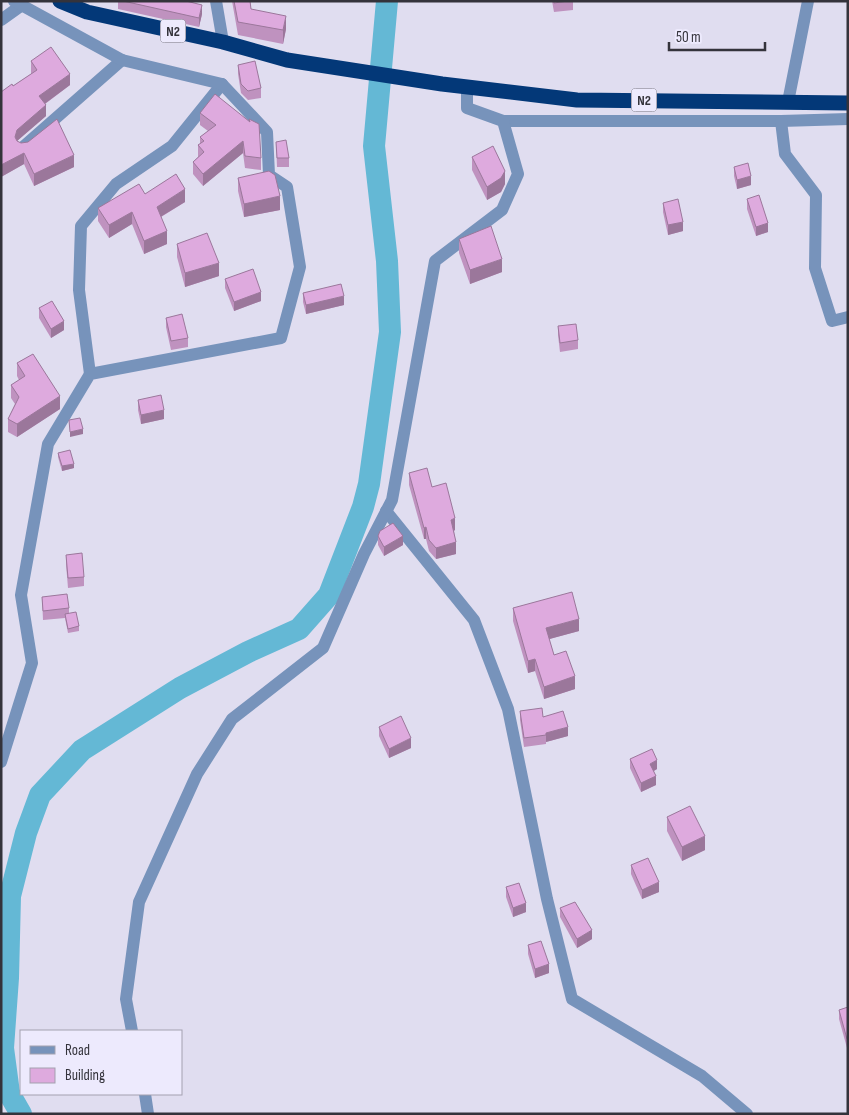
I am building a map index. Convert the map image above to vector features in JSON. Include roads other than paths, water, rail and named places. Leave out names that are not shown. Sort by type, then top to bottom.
[{"type":"highway","name":"N2","points":[[60,1],[87,12],[223,42],[287,60],[442,84],[577,100],[848,102]]},
{"type":"street","points":[[216,1],[223,42]]},
{"type":"street","points":[[788,102],[808,1]]},
{"type":"street","points":[[1,20],[18,3],[122,60],[222,84],[267,132],[269,175],[287,187],[300,267],[281,338],[90,374]]},
{"type":"street","points":[[23,147],[122,60]]},
{"type":"street","points":[[1,762],[32,663],[21,595],[48,444],[90,374],[79,290],[81,226],[116,184],[172,146],[222,84]]},
{"type":"street","points":[[467,87],[467,108],[503,121],[781,121],[848,118]]},
{"type":"street","points":[[132,1030],[126,999],[139,902],[197,774],[232,719],[323,648],[392,500],[435,261],[502,210],[518,174],[503,121]]},
{"type":"street","points":[[781,121],[784,154],[816,195],[815,268],[832,321],[848,317]]},
{"type":"street","points":[[386,511],[474,620],[508,709],[547,899],[572,999],[702,1076],[747,1114]]},
{"type":"street","points":[[144,1095],[148,1114]]},
{"type":"waterway","points":[[21,1114],[9,1093],[3,1048],[8,978],[10,896],[26,833],[40,795],[82,750],[180,688],[248,652],[299,629],[329,595],[363,507],[369,484],[390,332],[387,261],[374,146],[387,1]]}]
